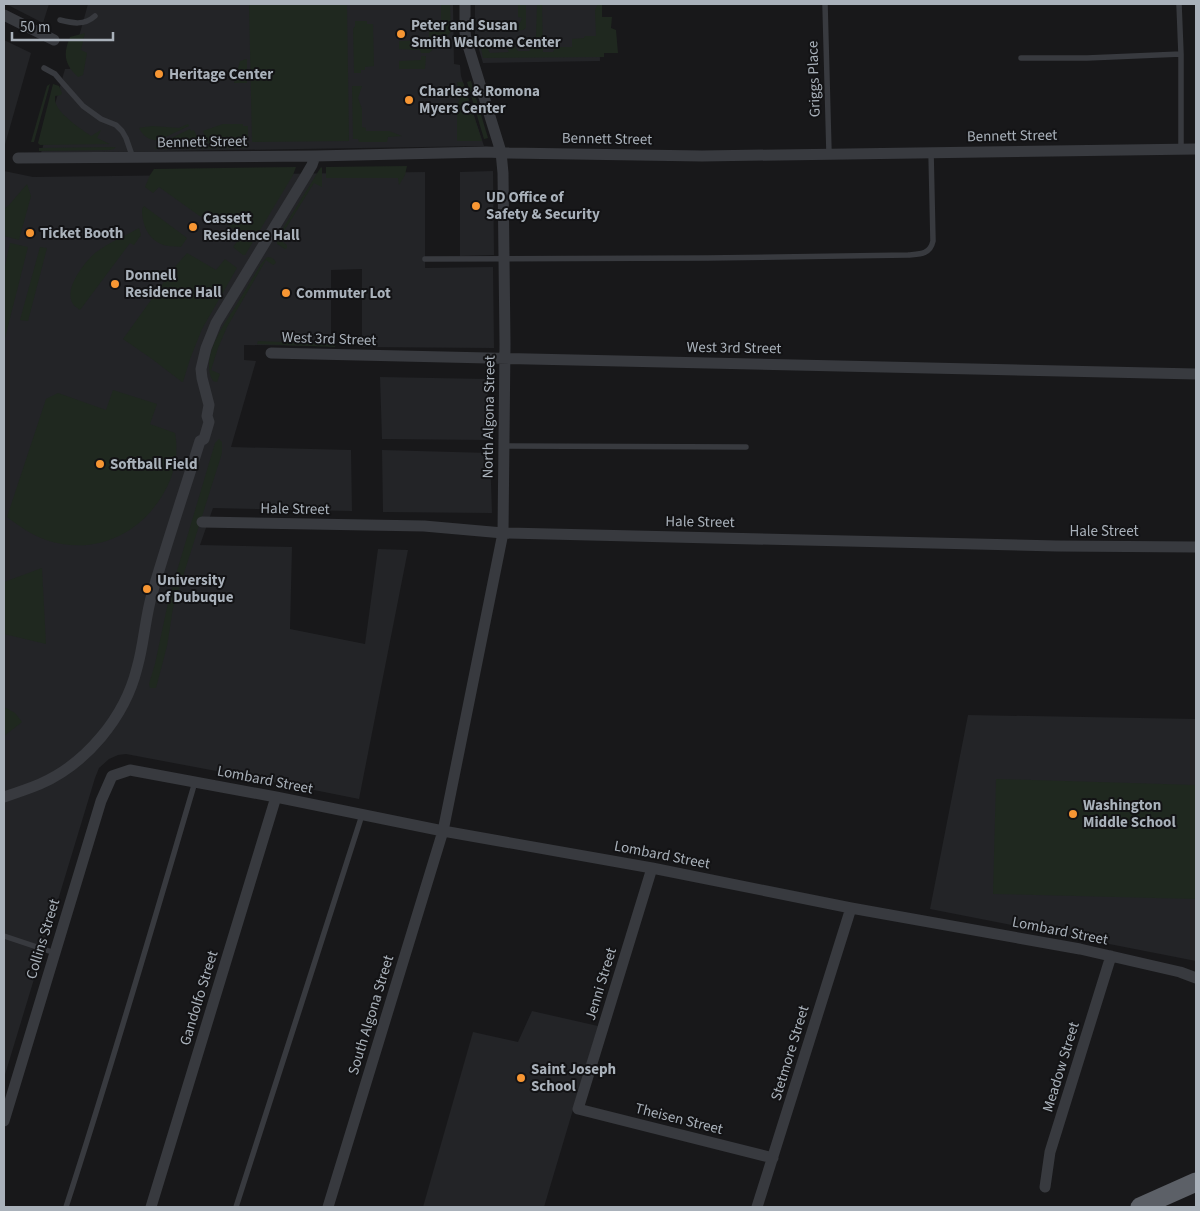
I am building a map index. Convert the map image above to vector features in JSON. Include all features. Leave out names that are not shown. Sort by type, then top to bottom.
[{"type":"highway","points":[[1140,1207],[1196,1182]]},
{"type":"street","name":"North Algona Street","points":[[443,831],[503,533],[505,259],[503,173],[501,152],[466,38],[464,25],[465,4]]},
{"type":"street","points":[[4,14],[54,40]]},
{"type":"street","name":"Bennett Street","points":[[18,158],[315,156],[501,152],[702,156],[1196,149]]},
{"type":"street","points":[[4,796],[41,784],[74,763],[104,733],[121,708],[133,682],[141,654],[151,596],[200,441],[197,436],[202,420],[207,416],[209,405],[202,378],[202,361],[216,323],[305,177],[315,156]]},
{"type":"street","name":"West 3rd Street","points":[[271,352],[1196,374]]},
{"type":"street","name":"Hale Street","points":[[202,522],[424,526],[503,533],[1058,546],[1196,547]]},
{"type":"street","name":"Lombard Street","points":[[122,772],[130,770],[140,771],[443,831],[652,868],[851,908],[1080,949],[1180,972],[1196,978]]},
{"type":"street","name":"Collins Street","points":[[4,1121],[101,801],[112,776],[122,772]]},
{"type":"street","name":"Gandolfo Street","points":[[151,1207],[276,798]]},
{"type":"street","name":"South Algona Street","points":[[328,1207],[443,831]]},
{"type":"street","name":"Jenni Street","points":[[578,1109],[652,868]]},
{"type":"street","name":"Stetmore Street","points":[[757,1207],[851,908]]},
{"type":"street","name":"Meadow Street","points":[[1045,1187],[1050,1152],[1111,956]]},
{"type":"street","name":"Theisen Street","points":[[578,1109],[773,1158]]},
{"type":"lane","name":"Griggs Place","points":[[825,4],[829,153]]},
{"type":"lane","points":[[1179,4],[1181,149]]},
{"type":"lane","points":[[60,20],[72,24],[82,23],[91,20],[95,16]]},
{"type":"lane","points":[[1021,58],[1086,58],[1181,54]]},
{"type":"lane","points":[[44,68],[55,74],[83,106],[102,119],[116,125],[122,131],[133,158]]},
{"type":"lane","points":[[425,260],[920,254],[930,250],[934,241],[931,152]]},
{"type":"lane","points":[[504,446],[746,447]]},
{"type":"lane","points":[[66,1207],[94,1121],[195,782]]},
{"type":"lane","points":[[236,1207],[362,815]]},
{"type":"lane","points":[[4,936],[54,953]]},
{"type":"shaded area","points":[[6,4],[49,4],[43,23]]},
{"type":"shaded area","points":[[88,4],[453,4],[454,64],[460,65],[461,76],[484,146],[41,153],[65,69],[70,69]]},
{"type":"shaded area","points":[[249,4],[347,4],[349,141],[252,142]]},
{"type":"shaded area","points":[[441,4],[450,4],[451,32],[429,53],[421,53],[420,50],[399,49],[399,41],[429,40],[429,28],[441,28]]},
{"type":"shaded area","points":[[475,4],[599,4],[600,61],[483,63],[475,36]]},
{"type":"shaded area","points":[[518,4],[526,4],[526,28],[516,31],[522,18],[518,17]]},
{"type":"shaded area","points":[[537,4],[542,4],[543,52],[553,52],[556,47],[572,47],[572,39],[596,36],[595,10],[598,4],[602,4],[602,17],[612,17],[611,28],[616,30],[618,53],[604,53],[604,57],[483,58],[480,43],[483,42],[490,53],[509,52],[504,44],[513,44],[518,51],[530,51],[524,39],[531,39],[536,36]]},
{"type":"shaded area","points":[[355,21],[367,21],[367,24],[373,24],[374,66],[365,67],[365,70],[361,70],[361,73],[354,73],[353,29]]},
{"type":"shaded area","points":[[85,33],[81,50],[87,53],[83,75],[78,77],[67,63],[66,49],[70,37]]},
{"type":"shaded area","points":[[4,40],[31,53],[4,148]]},
{"type":"shaded area","points":[[421,56],[426,56],[425,69],[399,69],[399,61],[421,60]]},
{"type":"shaded area","points":[[247,59],[247,83],[234,83],[240,61]]},
{"type":"shaded area","points":[[471,81],[488,138],[484,139],[467,82]]},
{"type":"shaded area","points":[[457,82],[463,82],[482,141],[457,141],[457,107],[460,97]]},
{"type":"shaded area","points":[[50,84],[34,142],[31,142],[47,86]]},
{"type":"shaded area","points":[[53,84],[59,86],[62,93],[55,96],[58,108],[62,113],[91,136],[101,130],[97,138],[110,144],[40,145],[38,143]]},
{"type":"shaded area","points":[[352,86],[362,86],[358,98],[362,109],[362,127],[366,128],[366,131],[389,131],[402,136],[388,137],[387,142],[359,142],[358,139],[353,139]]},
{"type":"shaded area","points":[[188,124],[189,126],[159,140],[152,140],[147,137],[139,128],[152,126],[179,128]]},
{"type":"shaded area","points":[[223,124],[243,124],[243,126],[248,126],[248,141],[208,143],[203,131]]},
{"type":"shaded area","points":[[190,129],[191,131],[194,130],[200,143],[161,143]]},
{"type":"shaded area","points":[[248,145],[248,148],[155,149],[155,147]]},
{"type":"shaded area","points":[[116,147],[109,150],[39,151],[39,148]]},
{"type":"shaded area","points":[[407,166],[405,175],[399,185],[398,178],[326,178],[326,167]]},
{"type":"shaded area","points":[[296,167],[245,255],[233,247],[242,235],[207,210],[201,217],[159,187],[153,193],[145,187],[154,169]]},
{"type":"shaded area","points":[[321,167],[322,187],[314,183],[279,239],[287,245],[285,249],[277,244],[277,238]]},
{"type":"shaded area","name":"University of Dubuque","points":[[4,171],[33,177],[425,172],[425,268],[493,267],[494,348],[362,347],[362,269],[331,270],[331,346],[244,345],[244,360],[256,361],[231,447],[351,450],[352,511],[213,508],[200,545],[292,547],[290,629],[365,644],[378,549],[408,550],[359,799],[126,754],[109,759],[99,768],[95,778],[4,1078]]},
{"type":"shaded area","points":[[493,171],[494,255],[460,256],[460,172]]},
{"type":"shaded area","points":[[27,184],[31,196],[19,240],[4,236],[4,209]]},
{"type":"shaded area","points":[[144,206],[187,238],[181,247],[163,245],[152,238],[146,230],[143,220],[142,209]]},
{"type":"shaded area","points":[[139,228],[141,235],[134,245],[130,243],[80,310],[76,307],[72,303],[70,293],[74,281],[86,262],[100,249]]},
{"type":"shaded area","points":[[10,243],[28,247],[4,342],[4,270]]},
{"type":"shaded area","points":[[40,247],[47,248],[28,321],[20,320]]},
{"type":"shaded area","points":[[187,253],[216,270],[225,259],[237,268],[202,329],[182,382],[123,339]]},
{"type":"shaded area","points":[[267,257],[273,258],[276,263],[273,265],[266,260],[227,327],[211,370],[220,374],[217,382],[213,381],[209,362],[215,341]]},
{"type":"shaded area","points":[[258,341],[336,344],[335,347],[257,344]]},
{"type":"shaded area","points":[[380,377],[487,379],[489,440],[382,439]]},
{"type":"shaded area","name":"Softball Field","points":[[113,390],[157,404],[150,424],[175,433],[176,450],[173,473],[163,494],[153,508],[142,521],[128,531],[97,543],[80,545],[62,544],[40,538],[7,517],[46,399],[58,393],[106,410]]},
{"type":"shaded area","points":[[219,439],[222,442],[222,453],[173,608],[167,646],[156,688],[150,688],[149,684],[169,598],[215,443]]},
{"type":"shaded area","points":[[382,450],[490,453],[492,513],[383,512]]},
{"type":"shaded area","points":[[42,568],[46,644],[4,634],[4,582]]},
{"type":"shaded area","points":[[4,707],[15,713],[22,722],[4,736]]},
{"type":"shaded area","name":"Washington Middle School","points":[[968,715],[1196,719],[1196,961],[930,909]]},
{"type":"shaded area","points":[[996,779],[1196,785],[1195,899],[993,894]]},
{"type":"shaded area","name":"Saint Joseph School","points":[[532,1011],[598,1026],[544,1207],[423,1207],[473,1032],[518,1042]]},
{"type":"place","name":"Peter and Susan Smith Welcome Center","points":[[401,34]]},
{"type":"place","name":"Heritage Center","points":[[159,74]]},
{"type":"place","name":"Charles & Romona Myers Center","points":[[409,100]]},
{"type":"place","name":"UD Office of Safety & Security","points":[[476,206]]},
{"type":"place","name":"Cassett Residence Hall","points":[[193,227]]},
{"type":"place","name":"Ticket Booth","points":[[30,233]]},
{"type":"place","name":"Donnell Residence Hall","points":[[115,284]]},
{"type":"place","name":"Commuter Lot","points":[[286,293]]},
{"type":"place","name":"Softball Field","points":[[100,464]]},
{"type":"place","name":"University of Dubuque","points":[[147,589]]},
{"type":"place","name":"Washington Middle School","points":[[1073,814]]},
{"type":"place","name":"Saint Joseph School","points":[[521,1078]]}]
